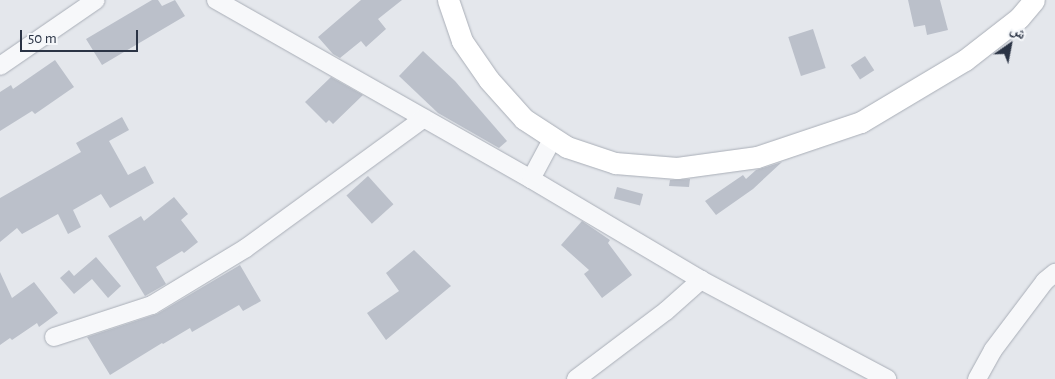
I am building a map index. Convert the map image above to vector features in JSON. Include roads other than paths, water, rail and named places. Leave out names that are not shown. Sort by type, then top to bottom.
[{"type":"main road","points":[[448,0],[462,41],[489,80],[524,119],[567,147],[614,163],[677,168],[757,157],[861,122],[965,60],[1019,18],[1034,0]]},
{"type":"street","points":[[0,66],[96,0]]},
{"type":"street","points":[[216,0],[531,179],[701,280],[887,379]]},
{"type":"street","points":[[54,337],[152,305],[246,248],[424,118]]},
{"type":"street","points":[[531,179],[553,138]]},
{"type":"street","points":[[977,379],[993,350],[1045,281],[1055,273]]},
{"type":"street","points":[[576,379],[666,311],[701,280]]}]
